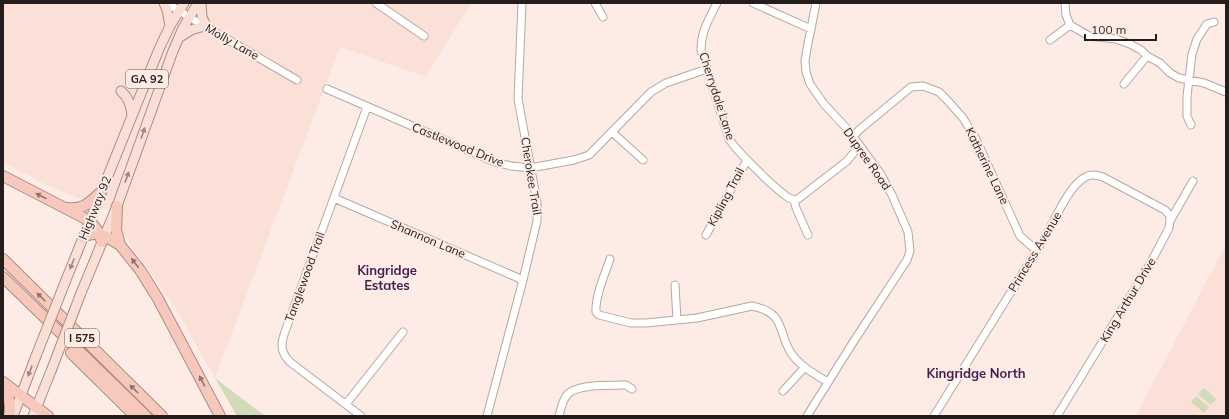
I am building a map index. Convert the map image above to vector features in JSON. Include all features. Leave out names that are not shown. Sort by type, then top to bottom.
[{"type":"highway","points":[[3,176],[90,222],[102,237]]},
{"type":"highway","points":[[64,207],[82,207],[101,192]]},
{"type":"highway","points":[[117,206],[116,230],[120,245],[140,270],[157,297],[220,416]]},
{"type":"highway","points":[[83,237],[89,234],[102,237],[120,245]]},
{"type":"highway","name":"I 575","points":[[3,259],[162,416]]},
{"type":"highway","points":[[3,277],[146,416]]},
{"type":"highway","name":"I 575","points":[[3,286],[135,416]]},
{"type":"highway","points":[[3,383],[21,396],[35,412],[48,416]]},
{"type":"highway","points":[[3,383],[10,403],[9,416]]},
{"type":"main road","points":[[164,3],[170,26]]},
{"type":"main road","points":[[178,38],[191,30],[205,27],[199,3]]},
{"type":"main road","name":"Highway 92","points":[[35,412],[102,237],[117,206],[178,38],[189,17],[199,3]]},
{"type":"main road","name":"Highway 92","points":[[13,416],[159,49],[181,7]]},
{"type":"main road","points":[[121,92],[125,94],[130,102],[132,116]]},
{"type":"street","name":"Molly Lane","points":[[167,3],[181,7],[189,17],[296,80]]},
{"type":"street","points":[[376,3],[424,36]]},
{"type":"street","name":"Cherokee Trail","points":[[487,416],[538,221],[537,202],[518,99],[522,3]]},
{"type":"street","points":[[595,3],[603,17]]},
{"type":"street","name":"Cherrydale Lane","points":[[717,3],[703,32],[701,39],[701,50],[729,139],[736,149],[774,186],[794,200]]},
{"type":"street","points":[[753,3],[812,29]]},
{"type":"street","name":"Dupree Road","points":[[807,416],[852,344],[908,260],[910,251],[908,232],[892,195],[880,173],[849,131],[824,104],[810,84],[806,72],[805,61],[816,3]]},
{"type":"street","points":[[1065,3],[1066,15],[1070,25],[1089,36],[1116,39],[1130,44],[1160,63],[1170,73],[1179,78],[1204,83],[1226,92]]},
{"type":"street","points":[[1192,125],[1187,116],[1192,54],[1197,40],[1207,24],[1214,22]]},
{"type":"street","points":[[1050,40],[1070,25]]},
{"type":"street","points":[[1124,84],[1147,56]]},
{"type":"street","name":"Castlewood Drive","points":[[327,89],[494,162],[530,168],[574,160],[589,155],[644,98],[658,87],[707,69]]},
{"type":"street","name":"Katherine Lane","points":[[853,137],[859,130],[911,87],[923,86],[939,92],[963,118],[976,139],[1020,236],[1036,250]]},
{"type":"street","name":"Tanglewood Trail","points":[[361,416],[290,362],[286,358],[282,348],[282,342],[367,106]]},
{"type":"street","points":[[612,132],[643,160]]},
{"type":"street","points":[[808,236],[794,200],[798,199],[847,161],[859,146]]},
{"type":"street","name":"Kipling Trail","points":[[706,235],[747,160]]},
{"type":"street","name":"Princess Avenue","points":[[934,416],[1066,199],[1080,181],[1087,176],[1094,174],[1103,177],[1166,210],[1170,216],[1170,221]]},
{"type":"street","name":"King Arthur Drive","points":[[1057,416],[1150,264],[1169,228],[1170,221],[1193,181]]},
{"type":"street","name":"Shannon Lane","points":[[334,198],[523,280]]},
{"type":"street","points":[[610,259],[600,288],[596,308],[596,312],[599,315],[631,322],[646,322],[705,316],[742,307],[760,307],[769,311],[780,323],[792,354],[812,373],[828,382]]},
{"type":"street","points":[[675,286],[677,320]]},
{"type":"street","points":[[346,404],[403,332]]},
{"type":"street","points":[[783,391],[805,367]]},
{"type":"street","points":[[559,416],[564,399],[568,394],[578,388],[626,385],[632,389]]},
{"type":"shaded area","points":[[3,3],[471,3],[426,77],[340,47],[215,378],[174,306],[127,240],[108,210],[42,183],[3,162]]},
{"type":"shaded area","points":[[1226,244],[1226,416],[1136,416]]},
{"type":"green space","points":[[215,378],[265,416],[237,416]]},
{"type":"green space","points":[[1204,388],[1216,399],[1211,405],[1198,394]]},
{"type":"green space","points":[[1196,396],[1209,407],[1204,413],[1191,402]]},
{"type":"district","name":"Kingridge Estates","points":[[387,278]]},
{"type":"district","name":"Kingridge North","points":[[976,373]]}]
